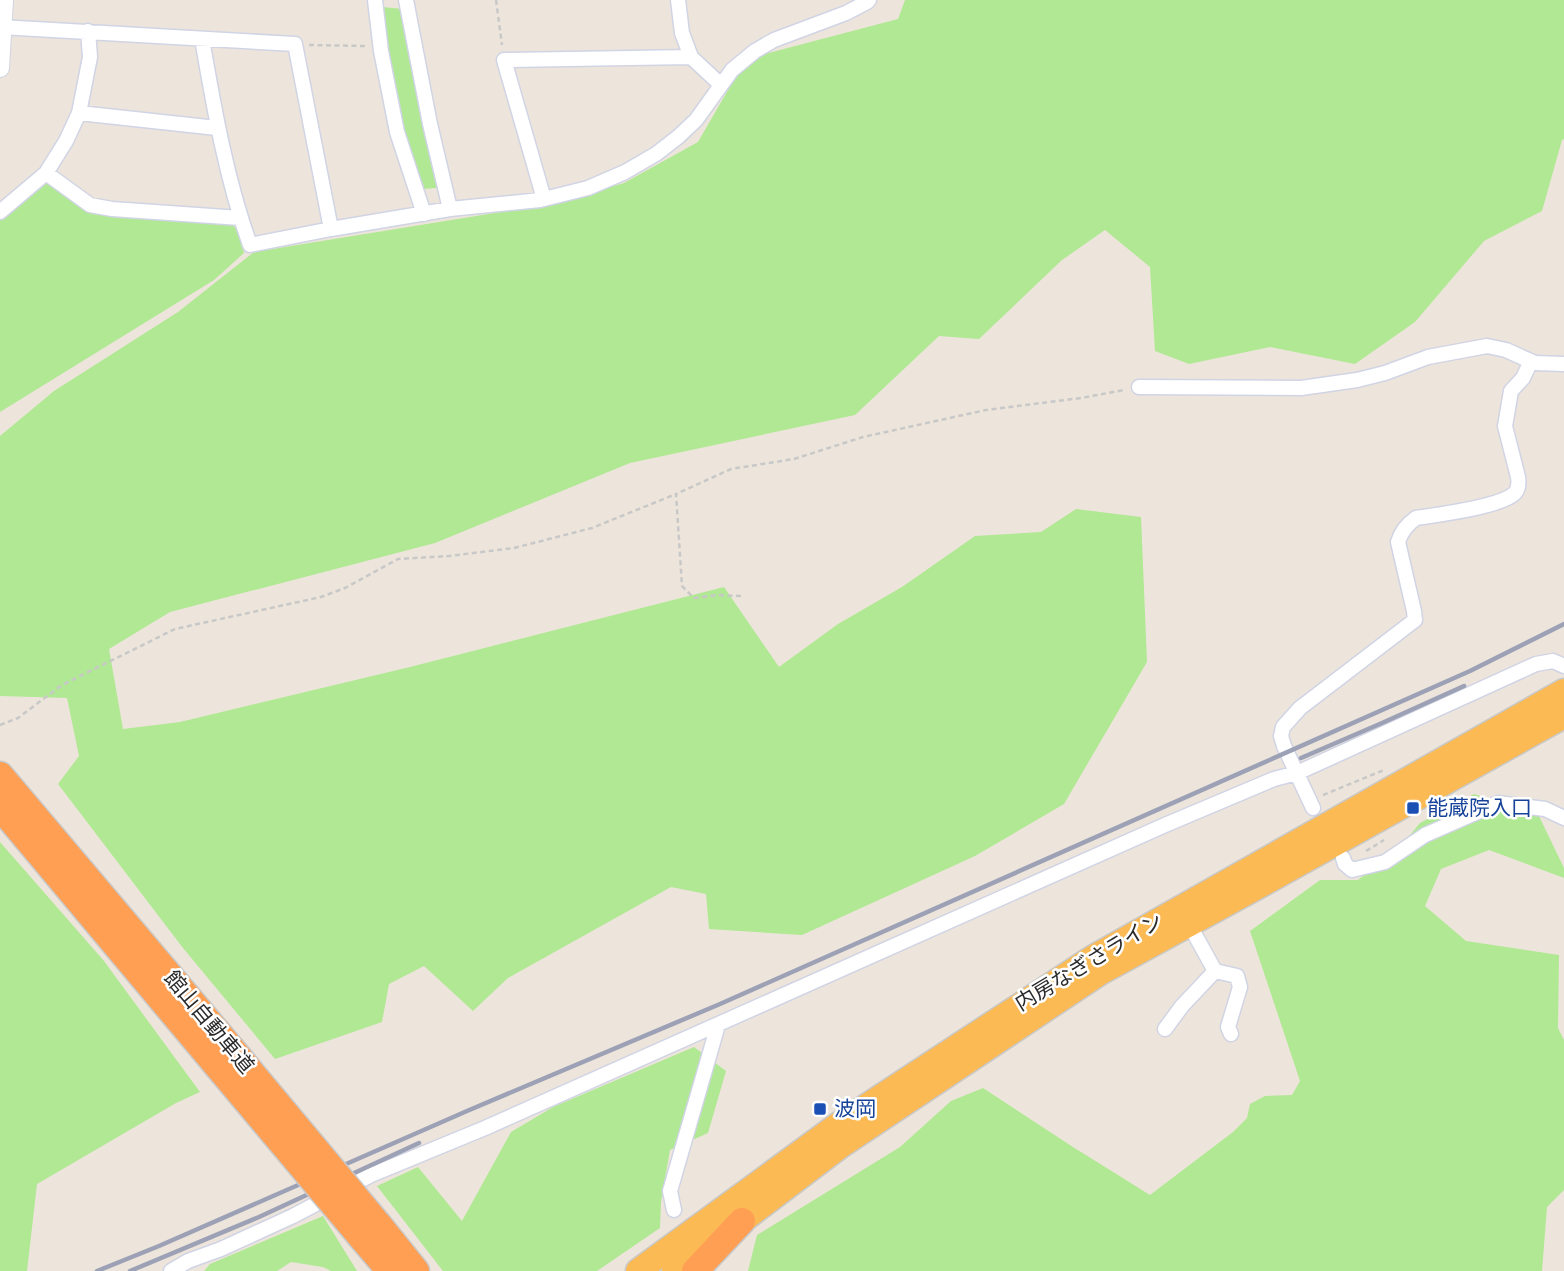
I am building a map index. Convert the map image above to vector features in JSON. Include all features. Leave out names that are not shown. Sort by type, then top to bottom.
[{"type":"highway","name":"内房なぎさライン","points":[[638,1271],[839,1124],[1092,958],[1564,691]]},
{"type":"highway","name":"内房なぎさライン","points":[[674,1271],[842,1144],[1100,973],[1564,716]]},
{"type":"highway","name":"館山自動車道","points":[[0,775],[224,1057]]},
{"type":"highway","name":"館山自動車道","points":[[0,807],[224,1057],[370,1230],[416,1271]]},
{"type":"highway","points":[[695,1271],[742,1221]]},
{"type":"highway","name":"館山自動車道","points":[[370,1230],[390,1271]]},
{"type":"street","points":[[0,68],[4,0]]},
{"type":"street","points":[[375,0],[380,51],[397,132],[424,214]]},
{"type":"street","points":[[406,0],[450,209]]},
{"type":"street","points":[[678,0],[682,33],[691,57],[721,85]]},
{"type":"street","points":[[202,38],[217,128],[240,218],[250,245],[450,209],[544,199],[587,188],[656,155],[696,120],[732,70],[755,51],[774,40],[846,13],[869,0]]},
{"type":"street","points":[[1,27],[295,44],[331,229]]},
{"type":"street","points":[[0,212],[46,173],[66,141],[79,113],[90,57],[88,31]]},
{"type":"street","points":[[544,199],[504,60],[691,57]]},
{"type":"street","points":[[79,113],[217,128]]},
{"type":"street","points":[[46,173],[90,205],[240,218]]},
{"type":"street","points":[[1139,387],[1301,387],[1357,380],[1428,357],[1487,346],[1506,350],[1535,363],[1564,364]]},
{"type":"street","points":[[1312,805],[1284,746],[1281,736],[1283,727],[1300,708],[1415,620],[1398,542],[1404,528],[1416,518],[1484,506],[1517,491],[1518,477],[1505,426],[1511,391],[1523,378],[1531,361]]},
{"type":"street","points":[[171,1271],[293,1216],[371,1175],[485,1128],[1165,825],[1274,779],[1297,773],[1536,664],[1553,660],[1564,666]]},
{"type":"street","points":[[1343,858],[1352,870],[1385,862],[1425,835],[1498,803],[1545,809],[1564,818]]},
{"type":"street","points":[[1189,924],[1215,971],[1237,976],[1240,986],[1228,1027],[1231,1034]]},
{"type":"street","points":[[1165,1029],[1182,1006],[1215,971]]},
{"type":"street","points":[[674,1210],[670,1191],[718,1025]]},
{"type":"path","points":[[496,0],[504,60]]},
{"type":"path","points":[[295,44],[369,47]]},
{"type":"path","points":[[0,726],[18,718],[62,685],[175,629],[321,597],[345,588],[398,559],[514,548],[592,528],[731,469],[794,459],[863,437],[986,410],[1081,398],[1139,387]]},
{"type":"path","points":[[676,494],[682,586],[694,598],[741,596]]},
{"type":"path","points":[[1312,805],[1382,769],[1393,772]]},
{"type":"green space","points":[[905,0],[1564,0],[1564,139],[1542,211],[1484,241],[1415,322],[1355,364],[1270,347],[1189,364],[1155,351],[1150,267],[1105,230],[1062,260],[979,339],[939,336],[855,415],[630,463],[435,543],[170,612],[109,649],[123,729],[180,722],[724,587],[779,667],[838,624],[902,587],[975,536],[1041,532],[1076,509],[1141,517],[1147,662],[1064,804],[975,856],[802,935],[709,929],[706,894],[671,887],[508,978],[473,1011],[424,966],[389,984],[382,1022],[275,1059],[183,948],[58,784],[79,756],[67,698],[0,696],[0,436],[54,391],[178,312],[254,252],[556,203],[624,183],[698,142],[746,59],[898,19]]},
{"type":"green space","points":[[382,7],[403,9],[439,186],[436,188],[421,187],[409,148]]},
{"type":"green space","points":[[45,183],[92,214],[232,224],[238,231],[244,253],[214,280],[0,412],[0,219]]},
{"type":"green space","points":[[1474,794],[1538,814],[1564,868],[1564,878],[1489,850],[1441,869],[1425,906],[1466,941],[1559,955],[1558,1028],[1564,1040],[1564,1190],[1547,1207],[1542,1271],[748,1271],[757,1235],[900,1147],[951,1101],[983,1088],[1150,1195],[1233,1132],[1247,1118],[1250,1104],[1265,1096],[1292,1095],[1300,1081],[1250,931],[1320,880],[1358,880],[1406,840],[1420,823]]},
{"type":"green space","points":[[0,842],[104,961],[200,1092],[176,1103],[37,1184],[27,1271],[0,1271]]},
{"type":"green space","points":[[694,1047],[726,1071],[708,1133],[670,1150],[661,1202],[660,1228],[597,1271],[443,1271],[377,1186],[418,1167],[462,1221],[511,1132],[553,1107]]},
{"type":"green space","points":[[323,1216],[357,1271],[331,1271],[323,1267],[291,1262],[277,1271],[204,1271],[210,1264]]},
{"type":"railway","points":[[97,1271],[720,1004],[1470,671],[1564,624]]},
{"type":"railway","points":[[1301,758],[1464,686]]},
{"type":"railway","points":[[130,1271],[259,1217],[419,1143]]},
{"type":"place","name":"能蔵院入口","points":[[1413,808]]},
{"type":"place","name":"波岡","points":[[820,1109]]}]
